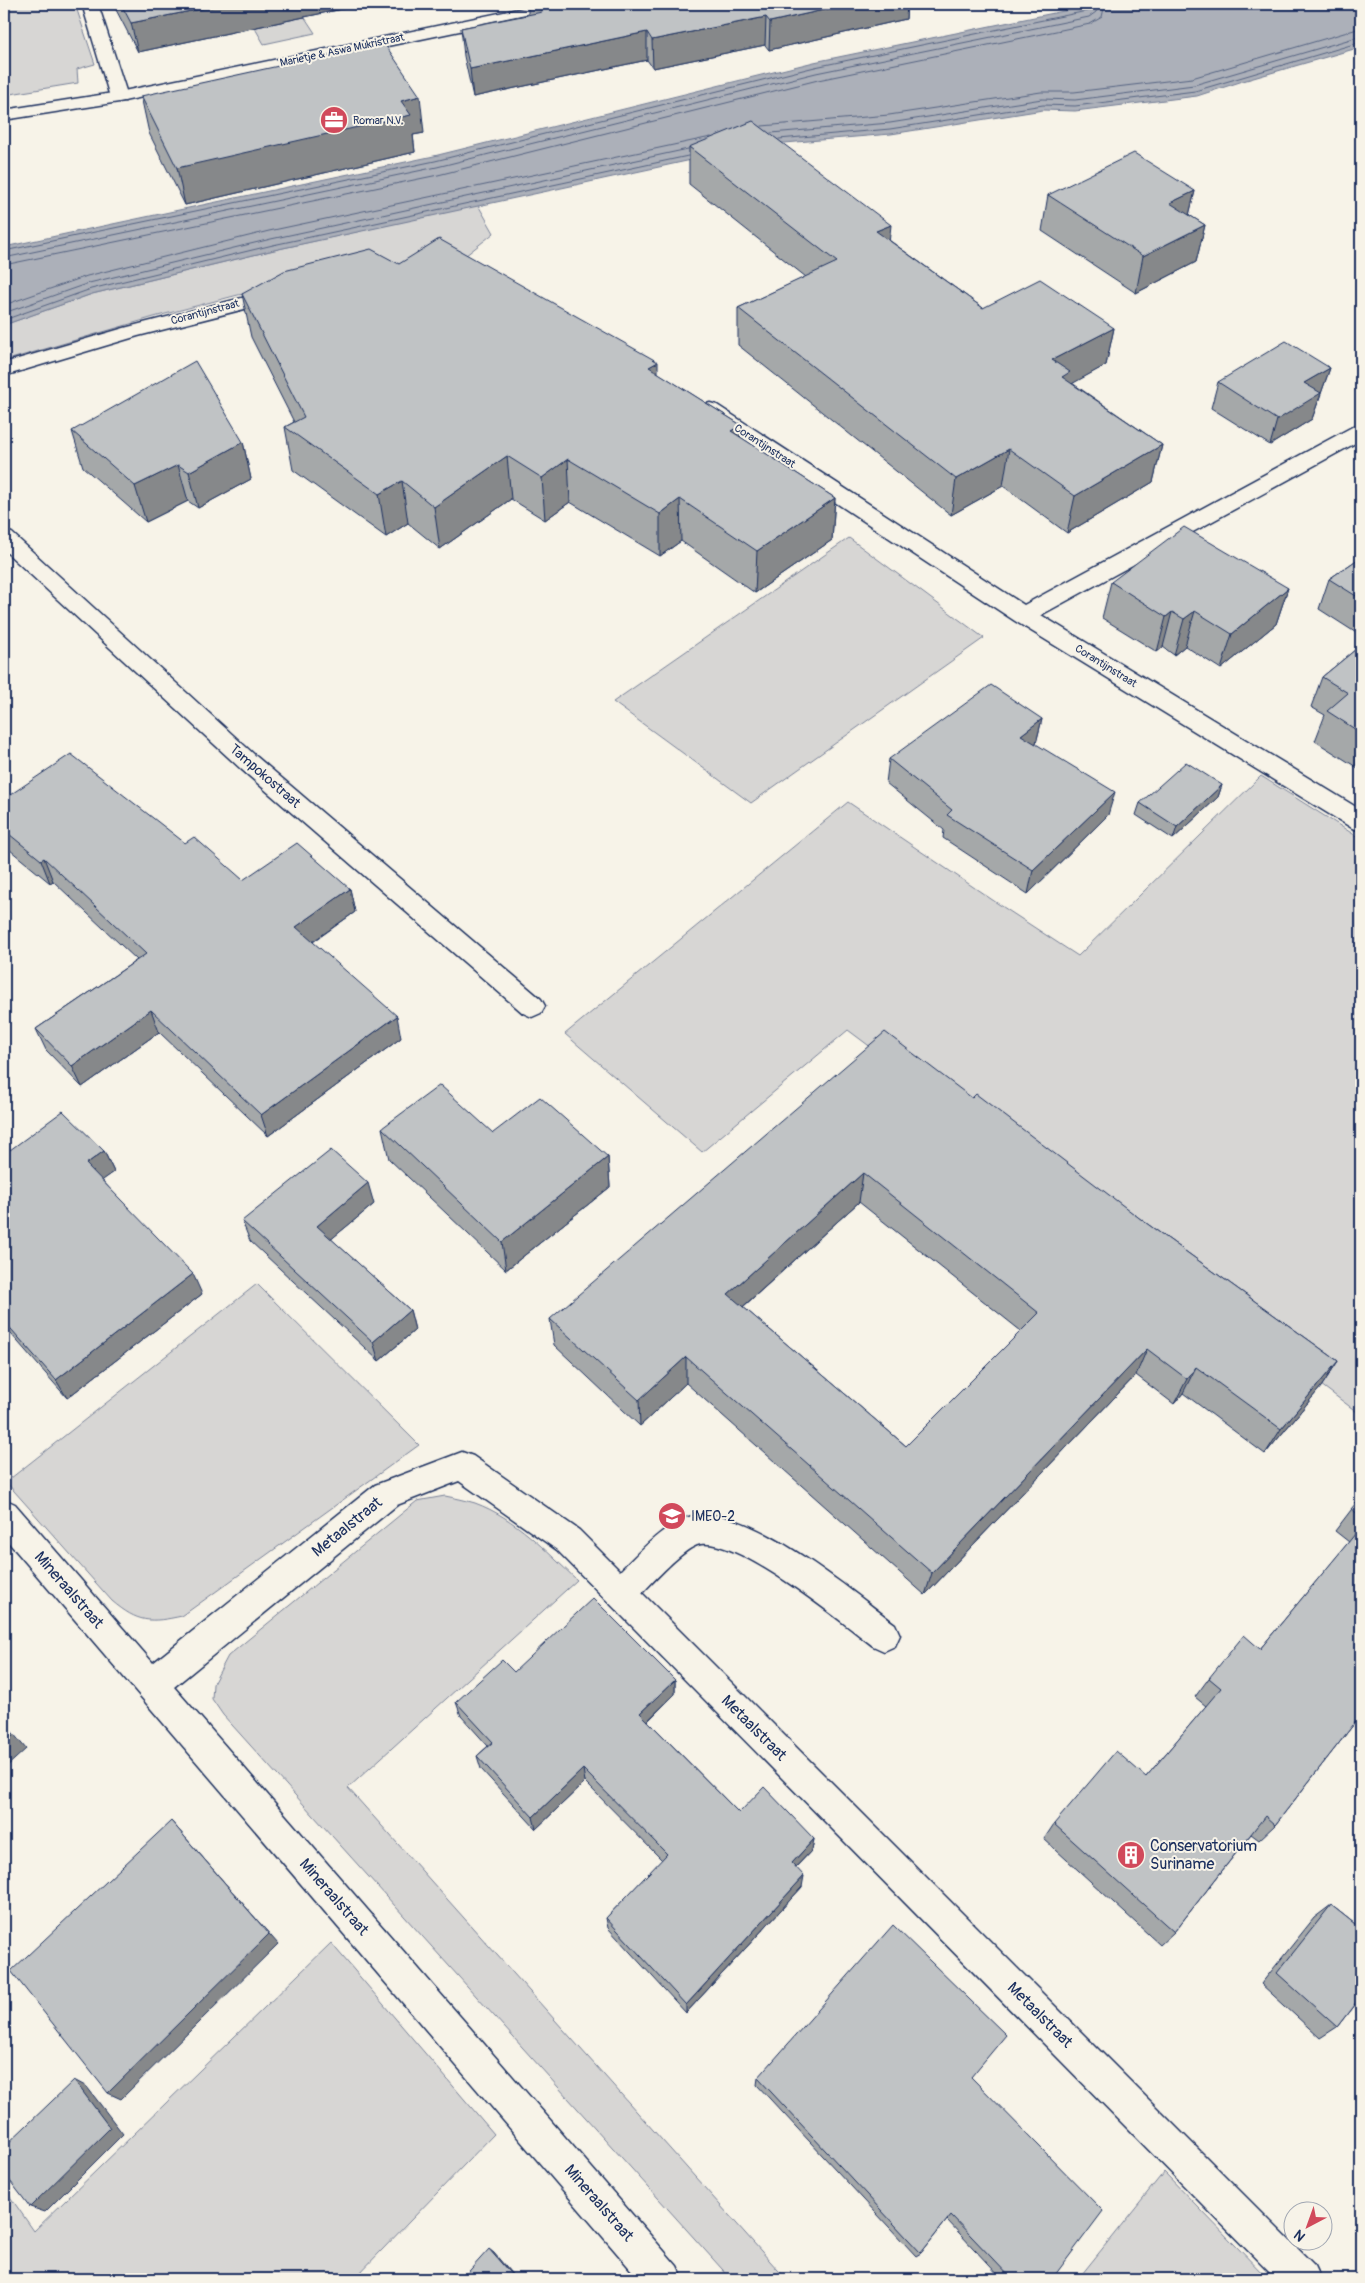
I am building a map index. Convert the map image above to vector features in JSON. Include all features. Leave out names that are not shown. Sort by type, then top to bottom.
[{"type":"street","points":[[90,4],[119,97]]},
{"type":"street","name":"Marietje & Aswa Mukristraat","points":[[4,114],[119,97],[564,4]]},
{"type":"street","name":"Corantijnstraat","points":[[4,370],[131,332],[250,300],[297,291]]},
{"type":"street","name":"Corantijnstraat","points":[[690,396],[1023,615],[1361,822]]},
{"type":"street","points":[[1023,615],[1361,431]]},
{"type":"street","name":"Tampokostraat","points":[[4,538],[249,763],[532,1006]]},
{"type":"street","name":"Metaalstraat","points":[[151,1685],[386,1496],[462,1466],[568,1540],[1302,2279]]},
{"type":"street","name":"Mineraalstraat","points":[[4,1514],[664,2279]]},
{"type":"street","points":[[620,1593],[675,1543],[695,1530],[713,1528],[732,1535],[788,1564],[884,1635]]},
{"type":"shaded area","points":[[4,4],[75,4],[95,64],[77,69],[78,83],[4,95]]},
{"type":"shaded area","points":[[241,4],[296,4],[315,33],[264,44]]},
{"type":"shaded area","points":[[478,205],[494,233],[465,256],[318,279],[238,295],[154,317],[4,361],[4,325],[92,294],[274,250]]},
{"type":"shaded area","points":[[849,538],[984,638],[751,803],[613,702]]},
{"type":"shaded area","points":[[1261,776],[1361,839],[1361,1415],[848,1030],[702,1152],[565,1034],[848,802],[1078,956]]},
{"type":"shaded area","points":[[257,1284],[419,1445],[182,1616],[161,1620],[137,1617],[129,1614],[112,1601],[6,1482]]},
{"type":"shaded area","points":[[445,1496],[475,1503],[504,1517],[530,1536],[577,1580],[348,1788],[786,2279],[731,2279],[223,1715],[212,1699],[213,1684],[228,1656],[417,1501]]},
{"type":"shaded area","points":[[331,1943],[494,2134],[354,2279],[4,2279],[4,2188],[34,2231]]},
{"type":"shaded area","points":[[1164,2172],[1268,2279],[1078,2279]]},
{"type":"water","points":[[1098,4],[1361,4],[1361,47],[1197,96],[1075,111],[1043,110],[891,134],[761,145],[274,250],[92,294],[4,325],[4,247],[434,156],[814,62]]},
{"type":"building","points":[[121,4],[226,4],[131,23]]},
{"type":"building","points":[[536,4],[850,4],[770,22],[766,17],[652,40],[647,32],[470,69],[461,28],[542,12]]},
{"type":"building","points":[[384,43],[420,96],[401,101],[411,115],[177,168],[141,96]]},
{"type":"building","points":[[753,121],[891,225],[876,231],[983,308],[1040,279],[1114,328],[1052,360],[1070,372],[1062,377],[1162,445],[1075,496],[1009,449],[956,479],[738,308],[837,262],[689,147]]},
{"type":"building","points":[[1134,153],[1195,191],[1170,203],[1205,225],[1143,256],[1048,195]]},
{"type":"building","points":[[439,239],[658,362],[649,367],[741,425],[731,431],[835,498],[757,551],[680,499],[660,514],[568,459],[542,478],[507,456],[434,507],[402,481],[379,494],[285,427],[304,417],[242,294],[284,271],[371,249],[399,264]]},
{"type":"building","points":[[1286,341],[1330,368],[1304,383],[1321,393],[1277,420],[1218,382]]},
{"type":"building","points":[[195,361],[243,442],[189,472],[178,465],[135,486],[72,431]]},
{"type":"building","points":[[1184,527],[1288,588],[1232,634],[1195,611],[1184,619],[1172,612],[1166,617],[1111,582]]},
{"type":"building","points":[[1361,557],[1361,599],[1329,579]]},
{"type":"building","points":[[1361,645],[1361,733],[1327,711],[1348,693],[1322,677]]},
{"type":"building","points":[[991,685],[1042,719],[1021,735],[1115,792],[1033,870],[947,815],[952,810],[889,759]]},
{"type":"building","points":[[71,754],[185,843],[194,837],[243,880],[297,843],[350,889],[296,927],[397,1016],[261,1115],[151,1010],[72,1066],[36,1029],[146,954],[44,858],[41,860],[4,830],[4,799]]},
{"type":"building","points":[[1186,762],[1222,785],[1177,827],[1140,803]]},
{"type":"building","points":[[885,1032],[972,1098],[976,1094],[1142,1220],[1338,1361],[1281,1429],[1196,1367],[1187,1379],[1147,1349],[932,1573],[686,1357],[639,1400],[550,1319]],"holes":[[[863,1173],[1039,1313],[906,1446],[728,1294]]]},
{"type":"building","points":[[440,1085],[493,1133],[540,1097],[608,1157],[502,1242],[382,1128]]},
{"type":"building","points":[[63,1111],[104,1151],[86,1164],[193,1274],[56,1380],[4,1321],[4,1143],[10,1150]]},
{"type":"building","points":[[331,1150],[368,1183],[317,1226],[410,1310],[373,1342],[242,1221]]},
{"type":"building","points":[[1361,1497],[1361,1516],[1351,1509]]},
{"type":"building","points":[[1361,1527],[1361,1715],[1275,1825],[1265,1816],[1174,1932],[1054,1824],[1116,1751],[1146,1777],[1221,1688],[1209,1678],[1244,1635],[1260,1649]]},
{"type":"building","points":[[593,1598],[675,1680],[640,1713],[739,1813],[764,1787],[814,1839],[792,1863],[804,1876],[686,2005],[606,1918],[667,1854],[583,1769],[533,1817],[477,1756],[493,1742],[456,1702],[502,1660],[514,1672]]},
{"type":"building","points":[[4,1725],[13,1736],[4,1744]]},
{"type":"building","points":[[171,1821],[269,1934],[108,2093],[11,1971]]},
{"type":"building","points":[[1331,1905],[1361,1927],[1361,1996],[1337,2027],[1277,1973]]},
{"type":"building","points":[[893,1925],[1006,2035],[971,2077],[1103,2211],[1052,2279],[1012,2279],[951,2215],[921,2253],[758,2078]]},
{"type":"building","points":[[74,2080],[110,2128],[30,2207],[4,2173],[4,2147]]},
{"type":"building","points":[[489,2249],[515,2279],[462,2279]]},
{"type":"place","name":"Romar N.V.","points":[[334,120]]},
{"type":"place","name":"IMEO-2","points":[[672,1516]]},
{"type":"place","name":"Conservatorium Suriname","points":[[1131,1855]]}]
